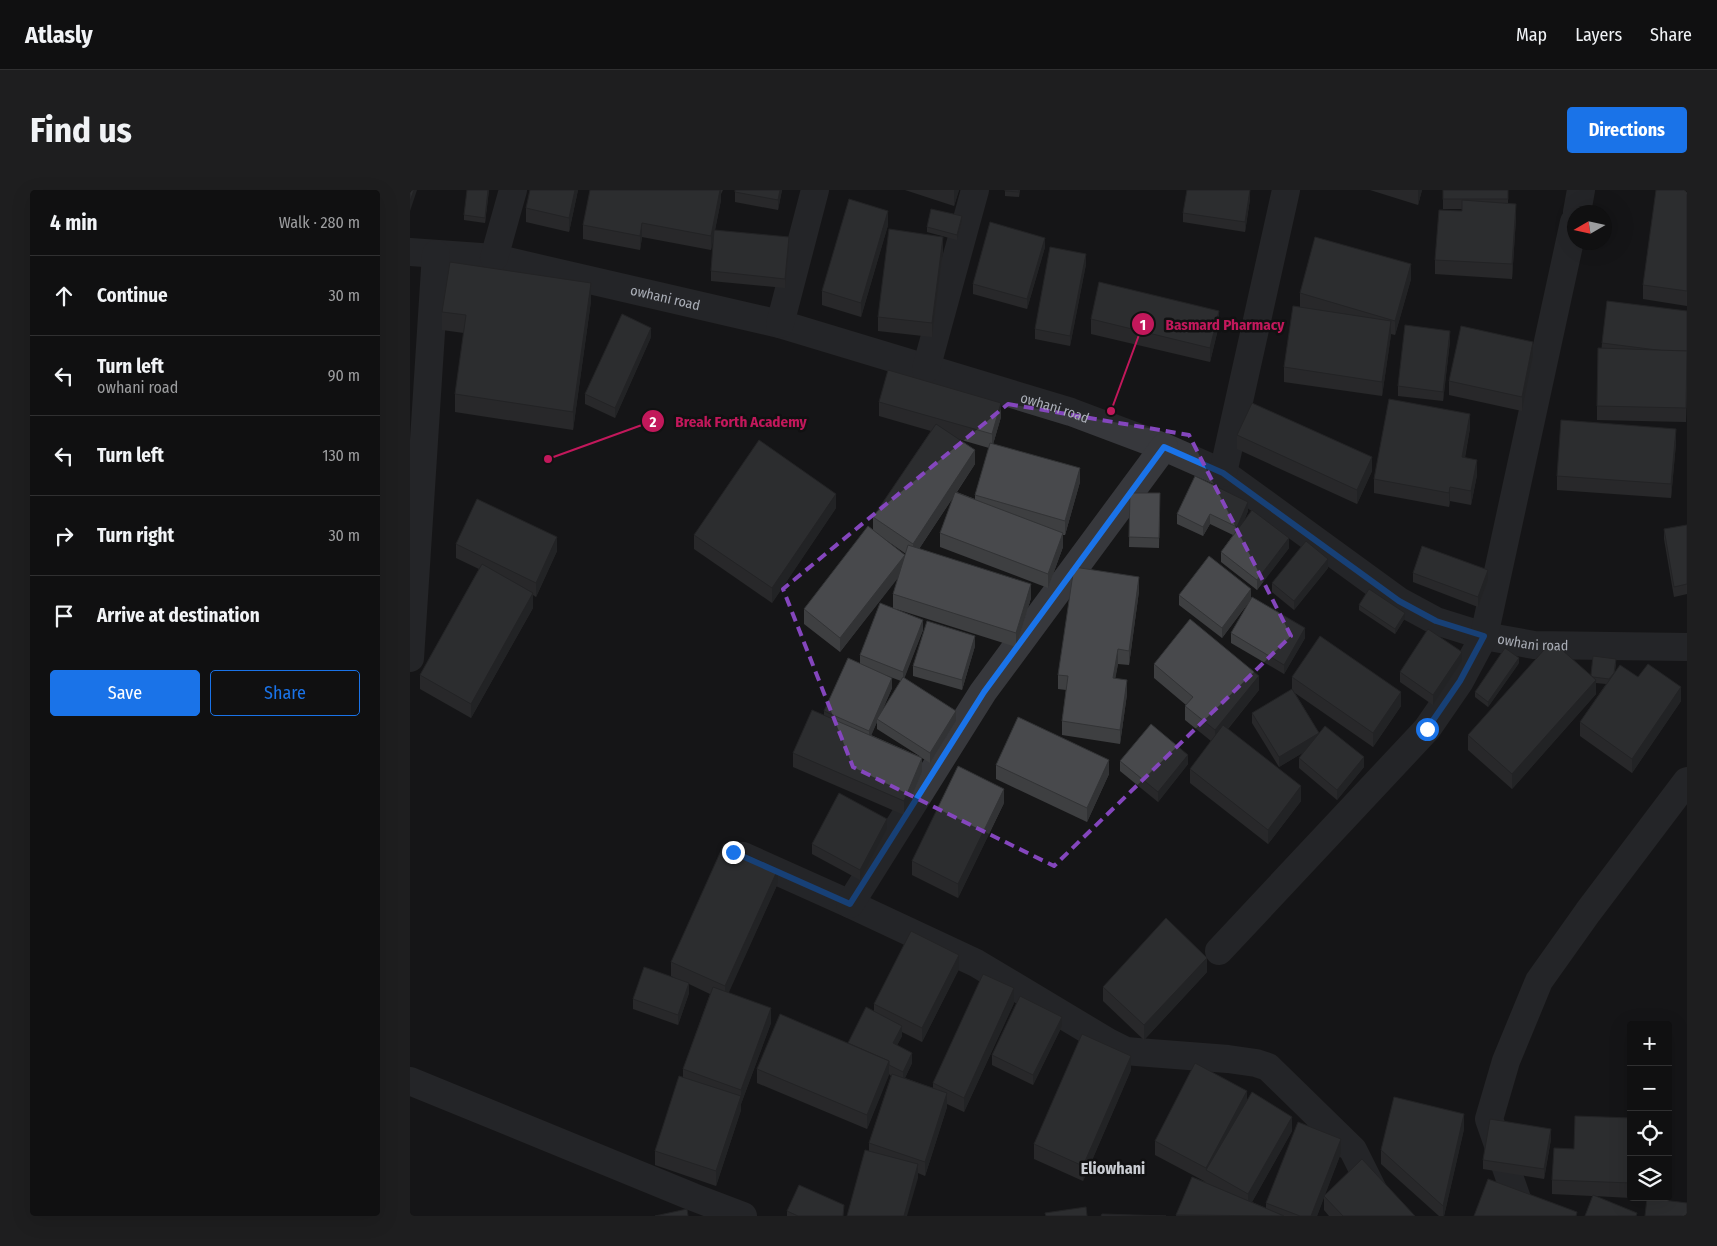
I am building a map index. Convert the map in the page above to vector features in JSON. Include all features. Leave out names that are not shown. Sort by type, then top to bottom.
[{"type":"street","points":[[494,258],[513,190]]},
{"type":"street","points":[[780,324],[815,190]]},
{"type":"street","points":[[926,369],[976,190]]},
{"type":"street","points":[[1223,473],[1286,190]]},
{"type":"street","points":[[1579,205],[1582,190]]},
{"type":"street","points":[[1219,951],[1427,729],[1460,681],[1484,636],[1568,250]]},
{"type":"street","points":[[410,658],[423,253]]},
{"type":"street","name":"owhani road","points":[[423,253],[494,258],[780,324],[1071,412],[1164,447],[1223,473],[1399,601],[1436,621],[1484,636],[1534,645],[1687,647]]},
{"type":"street","points":[[850,904],[984,692],[1164,447]]},
{"type":"street","points":[[1523,1216],[1489,1119],[1506,1061],[1539,980],[1687,781]]},
{"type":"street","points":[[733,852],[976,963],[1126,1051],[1228,1059],[1256,1063],[1268,1067],[1353,1150],[1386,1216]]},
{"type":"street","points":[[410,1081],[696,1207],[743,1216]]},
{"type":"highlighted area","points":[[1008,404],[1189,435],[1291,636],[1054,866],[853,767],[783,589]]},
{"type":"building","points":[[410,190],[414,190],[410,201]]},
{"type":"building","points":[[467,190],[488,190],[485,218],[464,215]]},
{"type":"building","points":[[530,190],[575,190],[569,218],[526,208]]},
{"type":"building","points":[[590,190],[720,190],[711,236],[642,223],[640,236],[583,225]]},
{"type":"building","points":[[735,190],[780,190],[778,200],[735,192]]},
{"type":"building","points":[[1019,190],[1019,192],[1005,191]]},
{"type":"building","points":[[1187,190],[1250,190],[1245,222],[1183,213]]},
{"type":"building","points":[[1443,190],[1508,190],[1508,199],[1443,199]]},
{"type":"building","points":[[1656,190],[1687,190],[1687,291],[1643,285]]},
{"type":"building","points":[[849,199],[888,211],[861,303],[822,291]]},
{"type":"building","points":[[1462,200],[1516,204],[1512,264],[1435,260],[1439,210],[1462,211]]},
{"type":"building","points":[[931,209],[962,216],[957,235],[927,227]]},
{"type":"building","points":[[990,222],[1045,238],[1027,299],[973,284]]},
{"type":"building","points":[[889,229],[943,237],[932,323],[878,317]]},
{"type":"building","points":[[714,230],[789,237],[785,279],[711,271]]},
{"type":"building","points":[[1315,237],[1411,264],[1395,321],[1300,293]]},
{"type":"building","points":[[1050,247],[1086,254],[1070,336],[1035,329]]},
{"type":"building","points":[[450,262],[591,283],[573,412],[455,394],[466,315],[442,312]]},
{"type":"building","points":[[1099,282],[1219,311],[1210,348],[1091,319]]},
{"type":"building","points":[[1607,301],[1687,311],[1687,351],[1665,351],[1602,343]]},
{"type":"building","points":[[1293,306],[1391,321],[1382,382],[1284,367]]},
{"type":"building","points":[[622,314],[651,328],[615,408],[585,394]]},
{"type":"building","points":[[1405,325],[1450,331],[1443,392],[1398,386]]},
{"type":"building","points":[[1461,326],[1533,342],[1522,397],[1449,381]]},
{"type":"building","points":[[1598,348],[1687,351],[1686,408],[1597,406]]},
{"type":"building","points":[[888,370],[1001,403],[992,434],[879,402]]},
{"type":"building","points":[[1389,399],[1470,414],[1462,457],[1477,460],[1471,491],[1450,487],[1449,493],[1374,479]]},
{"type":"building","points":[[1252,403],[1372,457],[1357,490],[1237,435]]},
{"type":"building","points":[[1561,420],[1676,429],[1671,484],[1557,476]]},
{"type":"building","points":[[936,424],[975,450],[913,544],[873,517]]},
{"type":"building","points":[[759,440],[836,494],[772,588],[694,535]]},
{"type":"building","points":[[990,443],[1080,468],[1065,521],[975,495]]},
{"type":"building","points":[[1195,476],[1248,502],[1237,527],[1210,514],[1203,527],[1177,514]]},
{"type":"building","points":[[955,492],[1063,533],[1048,574],[940,533]]},
{"type":"building","points":[[1130,493],[1160,493],[1159,538],[1129,537]]},
{"type":"building","points":[[477,499],[557,537],[536,583],[456,544]]},
{"type":"building","points":[[1252,510],[1289,538],[1257,580],[1221,552]]},
{"type":"building","points":[[1687,525],[1687,584],[1674,587],[1664,529]]},
{"type":"building","points":[[868,526],[905,555],[840,638],[804,609]]},
{"type":"building","points":[[1306,541],[1328,559],[1294,601],[1272,583]]},
{"type":"building","points":[[908,545],[1031,584],[1016,633],[893,594]]},
{"type":"building","points":[[1422,546],[1488,570],[1478,597],[1413,573]]},
{"type":"building","points":[[1209,556],[1251,589],[1222,628],[1179,595]]},
{"type":"building","points":[[482,564],[533,593],[471,704],[420,675]]},
{"type":"building","points":[[1074,567],[1139,577],[1129,651],[1118,649],[1113,678],[1127,680],[1120,730],[1062,721],[1068,676],[1058,675]]},
{"type":"building","points":[[1369,589],[1405,613],[1395,629],[1359,605]]},
{"type":"building","points":[[1252,597],[1305,628],[1284,665],[1231,633]]},
{"type":"building","points":[[880,603],[923,620],[903,672],[860,655]]},
{"type":"building","points":[[1190,619],[1259,676],[1215,730],[1185,706],[1193,697],[1154,664]]},
{"type":"building","points":[[927,621],[975,636],[962,680],[913,666]]},
{"type":"building","points":[[1428,629],[1462,652],[1433,695],[1400,672]]},
{"type":"building","points":[[1320,636],[1401,692],[1373,733],[1292,677]]},
{"type":"building","points":[[1552,641],[1596,680],[1512,774],[1468,735]]},
{"type":"building","points":[[1505,648],[1519,658],[1488,702],[1475,692]]},
{"type":"building","points":[[1593,656],[1616,659],[1614,673],[1609,679],[1593,677],[1591,675]]},
{"type":"building","points":[[848,658],[892,678],[869,731],[824,711]]},
{"type":"building","points":[[1648,664],[1681,687],[1632,759],[1580,722],[1620,665],[1638,677]]},
{"type":"building","points":[[903,677],[956,711],[930,753],[877,719]]},
{"type":"building","points":[[1292,689],[1319,733],[1279,757],[1252,713]]},
{"type":"building","points":[[812,710],[922,758],[904,801],[793,753]]},
{"type":"building","points":[[1018,717],[1109,760],[1087,808],[996,765]]},
{"type":"building","points":[[1151,724],[1188,755],[1158,792],[1120,761]]},
{"type":"building","points":[[1223,725],[1301,786],[1268,830],[1190,769]]},
{"type":"building","points":[[1325,726],[1364,757],[1337,790],[1299,758]]},
{"type":"building","points":[[958,766],[1004,789],[958,884],[912,861]]},
{"type":"building","points":[[839,793],[887,819],[860,870],[812,844]]},
{"type":"building","points":[[724,844],[778,869],[725,986],[671,962]]},
{"type":"building","points":[[1166,918],[1207,958],[1144,1025],[1103,987]]},
{"type":"building","points":[[911,931],[959,955],[922,1028],[874,1004]]},
{"type":"building","points":[[644,967],[689,983],[678,1015],[633,999]]},
{"type":"building","points":[[983,974],[1014,988],[964,1098],[933,1083]]},
{"type":"building","points":[[713,987],[771,1008],[741,1090],[683,1069]]},
{"type":"building","points":[[1020,996],[1062,1017],[1033,1075],[992,1055]]},
{"type":"building","points":[[866,1007],[902,1026],[893,1043],[912,1053],[903,1072],[889,1065],[889,1061],[848,1043]]},
{"type":"building","points":[[780,1014],[889,1061],[867,1115],[757,1069]]},
{"type":"building","points":[[1082,1034],[1131,1056],[1083,1166],[1034,1144]]},
{"type":"building","points":[[1195,1063],[1247,1091],[1206,1168],[1155,1141]]},
{"type":"building","points":[[892,1074],[947,1093],[925,1162],[869,1143]]},
{"type":"building","points":[[679,1076],[741,1096],[716,1171],[655,1151]]},
{"type":"building","points":[[1252,1092],[1292,1117],[1248,1194],[1206,1170]]},
{"type":"building","points":[[1394,1097],[1464,1114],[1443,1206],[1381,1150]]},
{"type":"building","points":[[1575,1116],[1627,1118],[1627,1183],[1552,1180],[1554,1148],[1574,1149]]},
{"type":"building","points":[[1490,1119],[1551,1129],[1544,1169],[1483,1160]]},
{"type":"building","points":[[1298,1122],[1341,1139],[1311,1216],[1300,1216],[1266,1203]]},
{"type":"building","points":[[865,1150],[918,1164],[904,1216],[847,1216]]},
{"type":"building","points":[[1362,1159],[1415,1216],[1343,1216],[1324,1196]]},
{"type":"building","points":[[1192,1177],[1284,1216],[1176,1215]]},
{"type":"building","points":[[1488,1179],[1577,1212],[1576,1216],[1474,1216]]},
{"type":"building","points":[[799,1185],[844,1205],[843,1216],[798,1216],[787,1211]]},
{"type":"building","points":[[1593,1195],[1637,1213],[1636,1216],[1585,1216]]},
{"type":"building","points":[[1647,1201],[1687,1203],[1687,1216],[1645,1216]]},
{"type":"building","points":[[1086,1207],[1087,1216],[1046,1216],[1045,1213]]},
{"type":"building","points":[[687,1209],[688,1216],[655,1216]]},
{"type":"building","points":[[1102,1214],[1166,1216],[1101,1216]]},
{"type":"place","name":"Basmard Pharmacy","points":[[1111,411]]},
{"type":"place","name":"Break Forth Academy","points":[[548,459]]},
{"type":"district","name":"Eliowhani","points":[[1113,1168]]},
{"type":"route","points":[[733,852],[850,904],[984,692],[1164,447],[1223,473],[1399,601],[1436,621],[1484,636],[1460,681],[1427,729]]}]
